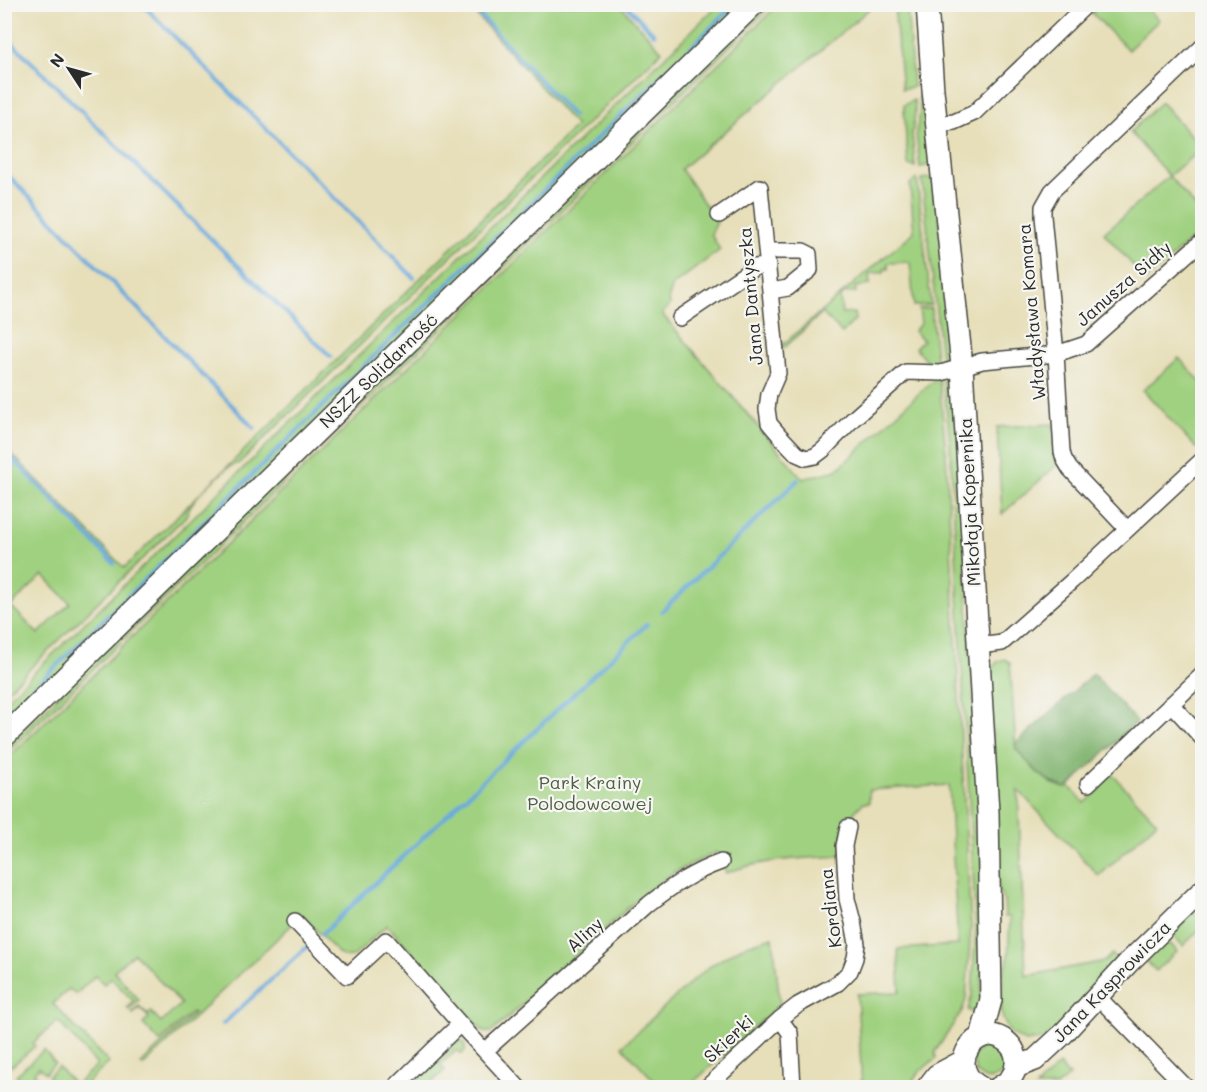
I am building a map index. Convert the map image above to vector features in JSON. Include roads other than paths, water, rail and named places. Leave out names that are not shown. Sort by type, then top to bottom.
[{"type":"street","name":"NSZZ Solidarność","points":[[4,737],[754,4]]},
{"type":"street","name":"Mikołaja Kopernika","points":[[927,4],[933,90],[962,366],[988,812],[991,1000],[1003,1048]]},
{"type":"street","points":[[937,124],[954,122],[974,113],[1087,4]]},
{"type":"street","name":"Władysława Komara","points":[[1127,529],[1070,469],[1062,452],[1043,207],[1052,191],[1203,47]]},
{"type":"street","name":"Jana Dantyszka","points":[[719,215],[760,187],[778,374],[767,403],[767,415],[769,423],[797,454],[806,458],[815,456],[823,450],[906,372],[941,373],[962,366]]},
{"type":"street","name":"Janusza Sidły","points":[[962,366],[982,361],[1056,354],[1086,344],[1203,241]]},
{"type":"street","points":[[680,318],[767,258],[803,251],[809,254],[810,270],[788,288],[771,291]]},
{"type":"street","points":[[979,646],[1002,643],[1203,460]]},
{"type":"street","points":[[1088,784],[1203,675]]},
{"type":"street","points":[[1171,704],[1203,738]]},
{"type":"street","name":"Kordiana","points":[[780,1019],[798,1005],[838,983],[850,971],[855,958],[857,944],[847,899],[844,868],[844,846],[848,827]]},
{"type":"street","name":"Aliny","points":[[485,1051],[649,904],[695,872],[721,862]]},
{"type":"street","name":"Jana Kasprowicza","points":[[1003,1048],[1048,1048],[1141,950],[1200,898]]},
{"type":"street","points":[[295,921],[347,976],[386,940],[519,1088]]},
{"type":"street","points":[[1098,996],[1187,1088]]},
{"type":"street","points":[[780,1019],[790,1033],[793,1088]]},
{"type":"street","name":"Skierki","points":[[706,1088],[780,1019]]},
{"type":"street","points":[[394,1088],[460,1024]]},
{"type":"street","points":[[975,1080],[965,1053],[969,1046],[1003,1048],[1013,1076],[999,1087]]},
{"type":"street","points":[[927,1088],[938,1075],[975,1080]]},
{"type":"street","points":[[943,1088],[962,1080],[975,1080]]},
{"type":"waterway","points":[[142,4],[414,278]]},
{"type":"waterway","points":[[488,4],[478,13],[573,116]]},
{"type":"waterway","points":[[625,4],[654,34]]},
{"type":"waterway","points":[[4,717],[735,4]]},
{"type":"waterway","points":[[4,35],[331,357]]},
{"type":"waterway","points":[[4,171],[254,428]]},
{"type":"waterway","points":[[4,450],[114,563]]},
{"type":"waterway","points":[[662,611],[798,480]]},
{"type":"waterway","points":[[322,934],[647,624]]},
{"type":"waterway","points":[[223,1024],[308,946]]},
{"type":"park label","name":"Park Krainy Polodowcowej","points":[[590,793]]}]
